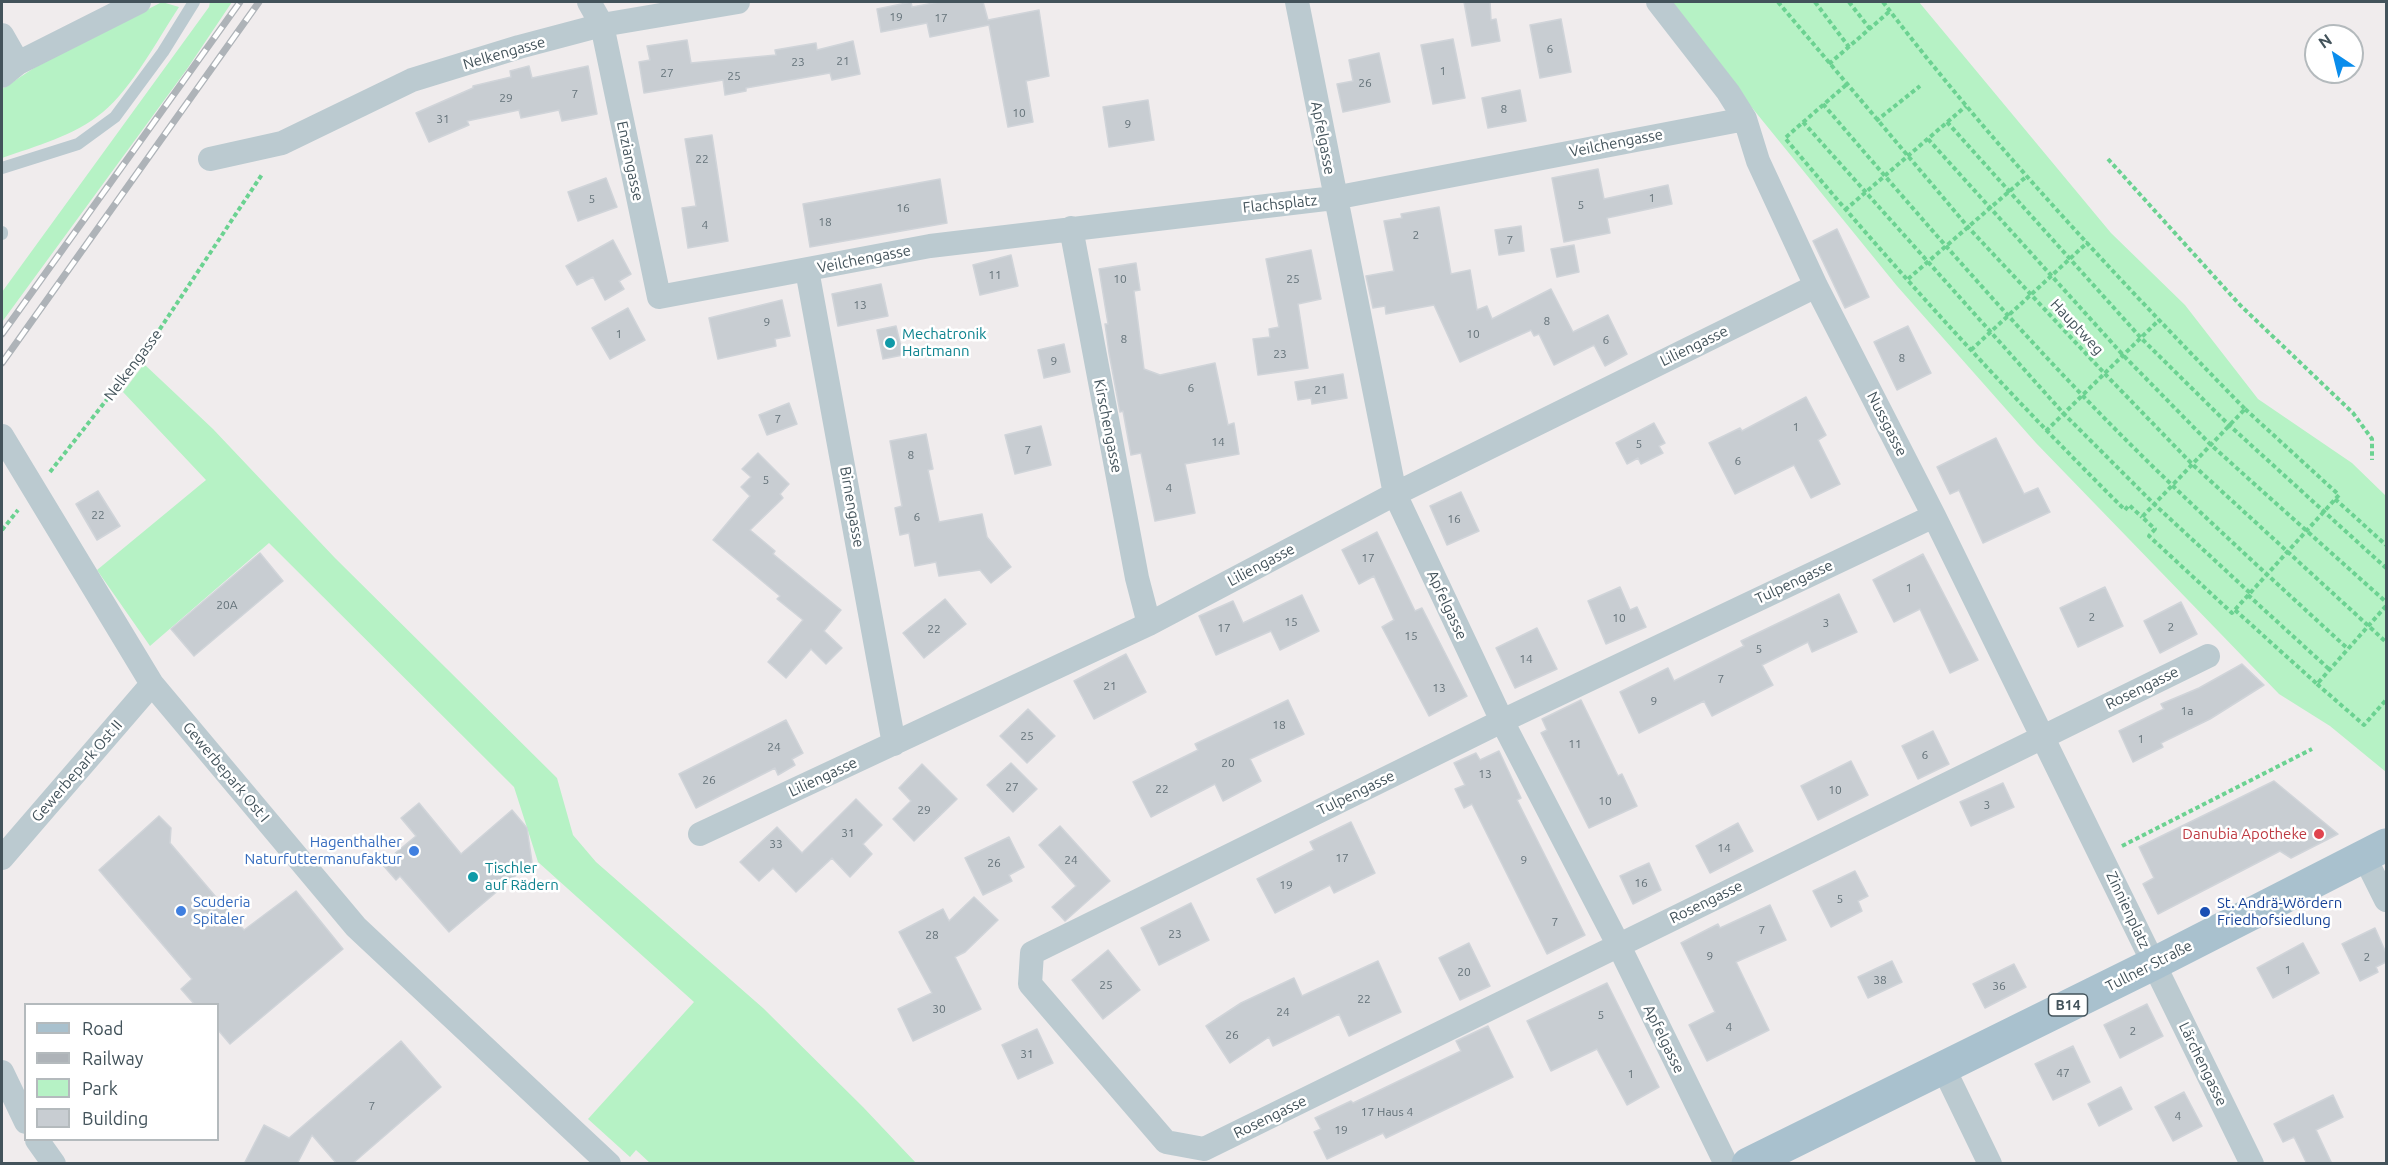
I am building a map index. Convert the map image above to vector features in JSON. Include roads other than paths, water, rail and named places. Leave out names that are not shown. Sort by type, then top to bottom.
[{"type":"main road","name":"Tullner Straße","points":[[1748,1164],[2153,964],[2375,850]]},
{"type":"street","points":[[2,34],[10,70],[139,2]]},
{"type":"street","name":"Enziangasse","points":[[589,2],[602,25],[659,297]]},
{"type":"street","name":"Nelkengasse","points":[[210,159],[282,143],[412,80],[602,25],[738,2]]},
{"type":"street","name":"Apfelgasse","points":[[1297,2],[1334,198],[1395,494],[1502,721],[1618,946],[1725,1164]]},
{"type":"street","name":"Nussgasse","points":[[1658,2],[1728,92],[1745,119],[1758,161],[1816,286],[1934,516],[2102,856]]},
{"type":"street","name":"Veilchengasse","points":[[1487,168],[1745,119]]},
{"type":"street","name":"Flachsplatz","points":[[1071,228],[1334,198],[1487,168]]},
{"type":"street","name":"Veilchengasse","points":[[659,297],[930,246],[1071,228]]},
{"type":"street","name":"Kirschengasse","points":[[1071,228],[1137,578],[1149,624]]},
{"type":"street","name":"Birnengasse","points":[[807,270],[894,744]]},
{"type":"street","name":"Liliengasse","points":[[700,834],[1149,624],[1395,494],[1816,286]]},
{"type":"street","name":"Gewerbepark Ost I","points":[[2,436],[152,684],[356,927],[609,1164]]},
{"type":"street","name":"Tulpengasse","points":[[1204,1149],[1166,1142],[1030,984],[1032,953],[1502,721],[1934,516]]},
{"type":"street","name":"Rosengasse","points":[[1204,1149],[2208,656]]},
{"type":"street","name":"Gewerbepark Ost II","points":[[2,858],[152,684]]},
{"type":"street","points":[[2375,850],[2386,900]]},
{"type":"street","name":"Zinnienplatz","points":[[2102,856],[2153,964]]},
{"type":"street","name":"Lärchengasse","points":[[2153,964],[2252,1164]]},
{"type":"street","points":[[1943,1067],[1990,1164]]},
{"type":"street","points":[[2,1072],[24,1118]]},
{"type":"street","points":[[38,1141],[54,1164]]},
{"type":"lane","points":[[2,168],[78,144],[115,117],[163,52],[194,2]]},
{"type":"railway","points":[[2,334],[240,2]]},
{"type":"railway","points":[[2,363],[259,2]]},
{"type":"place","name":"Mechatronik Hartmann","points":[[890,343]]},
{"type":"place","name":"Danubia Apotheke","points":[[2319,834]]},
{"type":"place","name":"Hagenthalher Naturfuttermanufaktur","points":[[414,851]]},
{"type":"place","name":"Tischler auf Rädern","points":[[473,877]]},
{"type":"place","name":"Scuderia Spitaler","points":[[181,911]]},
{"type":"place","name":"St. Andrä-Wördern Friedhofsiedlung","points":[[2205,912]]}]
